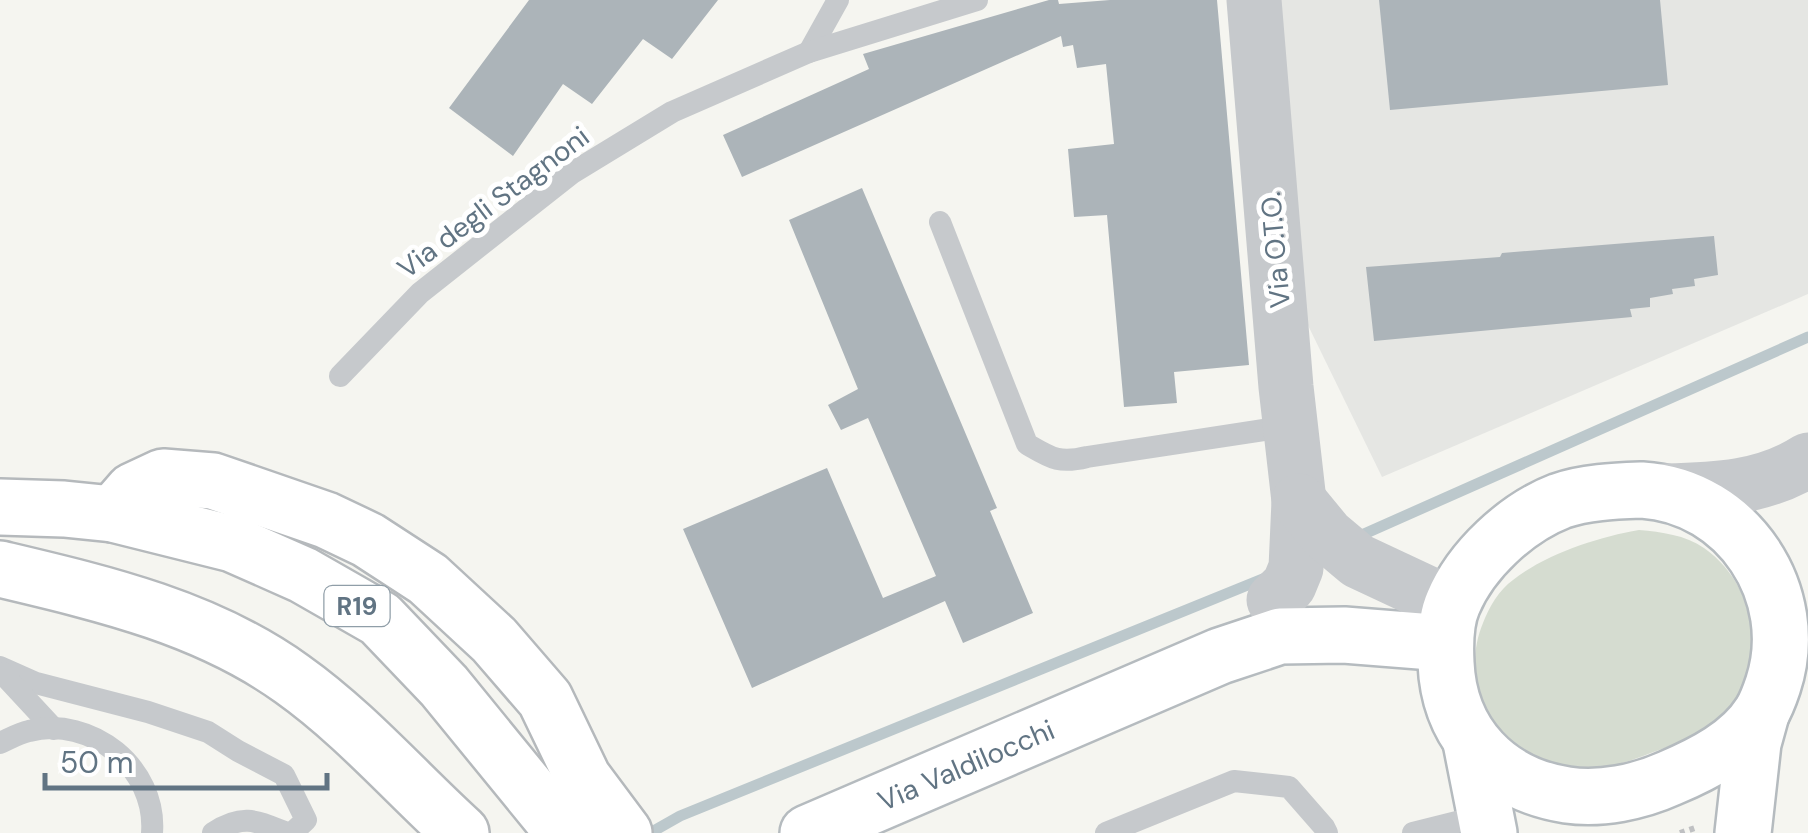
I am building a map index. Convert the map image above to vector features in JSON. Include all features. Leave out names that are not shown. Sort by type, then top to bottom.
[{"type":"main road","points":[[113,514],[133,491],[164,477],[213,481],[326,520],[368,540],[428,579],[494,640],[545,698],[583,778],[624,833]]},
{"type":"main road","points":[[1486,824],[1466,732],[1446,678],[1448,624],[1477,562],[1513,528],[1559,502],[1610,491],[1665,491],[1710,511],[1750,546],[1776,602],[1781,660],[1753,744],[1743,833]]},
{"type":"main road","name":"R19","points":[[4,504],[113,514],[233,544],[380,619],[444,686],[550,815]]},
{"type":"main road","points":[[0,568],[183,620],[288,676],[340,716],[462,833]]},
{"type":"main road","name":"Via Valdilocchi","points":[[808,833],[1020,743],[1062,696],[1274,600]]},
{"type":"main road","points":[[1020,743],[1220,656],[1280,636],[1344,635],[1448,624]]},
{"type":"main road","points":[[1344,635],[1466,732],[1490,762],[1511,777],[1538,789],[1570,796],[1628,792],[1690,770],[1738,738],[1766,702]]},
{"type":"main road","points":[[373,748],[424,833]]},
{"type":"street","name":"Via O.T.O.","points":[[1254,0],[1299,500],[1296,568],[1288,585],[1274,600]]},
{"type":"street","points":[[1665,491],[1725,489],[1760,482],[1808,460]]},
{"type":"street","points":[[1299,500],[1327,535],[1358,561],[1448,624]]},
{"type":"street","points":[[1766,702],[1808,635]]},
{"type":"lane","points":[[809,52],[838,0]]},
{"type":"lane","name":"Via degli Stagnoni","points":[[340,376],[420,292],[572,173],[672,112],[809,52],[977,0]]},
{"type":"lane","points":[[940,222],[1027,444],[1067,462],[1290,426]]},
{"type":"lane","points":[[0,669],[54,729]]},
{"type":"lane","points":[[0,669],[208,732],[284,776],[306,820],[290,833],[254,820],[227,824],[214,833]]},
{"type":"lane","points":[[0,743],[29,730],[64,728],[97,738],[125,758],[145,787],[154,820],[152,833]]},
{"type":"lane","points":[[1106,833],[1234,781],[1290,787],[1326,833]]},
{"type":"lane","points":[[1414,833],[1486,824]]},
{"type":"shaded area","points":[[1277,0],[1808,0],[1808,294],[1382,477],[1302,313]]},
{"type":"shaded area","points":[[1639,530],[1665,533],[1704,548],[1737,585],[1747,607],[1752,655],[1735,701],[1718,720],[1691,737],[1607,767],[1571,771],[1526,756],[1497,730],[1480,697],[1475,660],[1488,611],[1508,584],[1541,562],[1590,542]]},
{"type":"building","points":[[529,0],[718,0],[672,59],[643,39],[592,104],[563,84],[513,156],[449,108]]},
{"type":"building","points":[[1058,0],[1059,4],[1217,0],[1249,365],[1174,372],[1177,403],[1124,407],[1107,215],[1074,217],[1068,149],[1114,144],[1106,64],[1077,68],[1073,45],[1063,47],[1061,36],[742,177],[723,135],[869,69],[863,54]]},
{"type":"building","points":[[1379,0],[1660,0],[1668,85],[1390,110]]},
{"type":"building","points":[[862,188],[997,508],[990,511],[1033,613],[963,643],[945,601],[752,688],[683,529],[827,468],[883,598],[936,576],[868,418],[841,430],[828,405],[858,389],[789,220]]},
{"type":"building","points":[[1714,236],[1718,275],[1694,279],[1695,286],[1672,289],[1673,294],[1650,298],[1650,307],[1630,309],[1632,317],[1374,341],[1366,267]]},
{"type":"waterway","points":[[1355,538],[1808,337]]},
{"type":"waterway","points":[[650,833],[680,816],[1265,578]]}]
